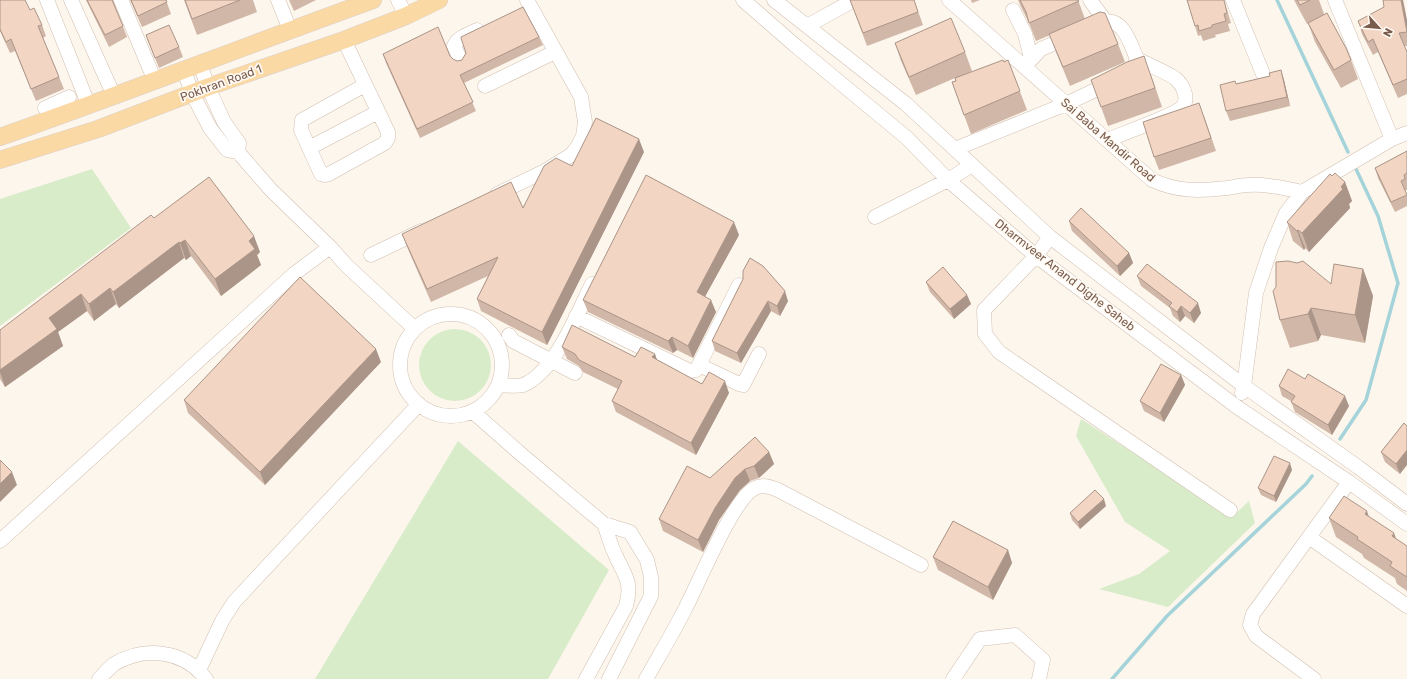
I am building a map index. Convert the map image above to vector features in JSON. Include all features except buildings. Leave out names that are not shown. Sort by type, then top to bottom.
[{"type":"main road","name":"Pokhran Road 1","points":[[0,137],[46,110],[89,106],[373,0]]},
{"type":"main road","name":"Pokhran Road 1","points":[[0,160],[98,129],[200,90],[344,40],[406,16],[439,0]]},
{"type":"street","points":[[47,0],[89,106]]},
{"type":"street","points":[[71,0],[114,96]]},
{"type":"street","points":[[121,0],[155,81]]},
{"type":"street","points":[[278,0],[290,30]]},
{"type":"street","points":[[398,0],[406,16]]},
{"type":"street","name":"Dharmveer Anand Dighe Saheb","points":[[743,0],[797,48],[907,138],[948,180],[1036,256],[1237,407],[1349,482],[1407,524]]},
{"type":"street","name":"Dharmveer Anand Dighe Saheb","points":[[774,0],[906,104],[1050,237],[1244,386],[1352,462],[1407,504]]},
{"type":"street","points":[[807,26],[854,0]]},
{"type":"street","name":"Sai Baba Mandir Road","points":[[949,0],[1028,62],[1066,104],[1152,180],[1167,187],[1198,191],[1247,185],[1263,185],[1282,187],[1302,192]]},
{"type":"street","points":[[1090,0],[1106,22]]},
{"type":"street","points":[[1233,0],[1263,74]]},
{"type":"street","points":[[1335,0],[1392,139]]},
{"type":"street","points":[[482,201],[552,167],[571,155],[583,136],[585,122],[581,97],[528,3],[516,12]]},
{"type":"street","points":[[1013,10],[1025,34],[1028,62]]},
{"type":"street","points":[[1028,62],[1041,49],[1106,22],[1116,24],[1123,29],[1137,59],[1175,78],[1183,90],[1186,98],[1184,105],[1180,109],[1107,140]]},
{"type":"street","points":[[461,61],[454,46],[456,43],[459,39],[487,26]]},
{"type":"street","points":[[344,40],[388,132],[388,138],[385,143],[329,174],[321,174],[301,130],[302,120],[365,85]]},
{"type":"street","points":[[485,86],[556,52]]},
{"type":"street","points":[[955,149],[1066,104],[1129,74],[1137,59]]},
{"type":"street","points":[[200,64],[200,90]]},
{"type":"street","points":[[184,70],[224,122],[238,143],[238,152],[271,190],[330,247],[347,266],[415,329]]},
{"type":"street","points":[[46,110],[69,97]]},
{"type":"street","points":[[309,148],[378,112]]},
{"type":"street","points":[[1237,407],[1244,386],[1256,293],[1271,248],[1286,213],[1302,192],[1392,139],[1407,133]]},
{"type":"street","points":[[875,217],[948,180],[972,165]]},
{"type":"street","points":[[370,255],[433,225]]},
{"type":"street","points":[[1050,237],[1036,256],[984,310],[985,334],[998,352],[1230,510]]},
{"type":"street","points":[[0,541],[294,274],[330,247]]},
{"type":"street","points":[[498,385],[522,385],[538,375],[551,361],[558,353],[597,275]]},
{"type":"street","points":[[576,316],[690,371],[696,370],[739,285]]},
{"type":"street","points":[[448,314],[467,316],[480,323],[490,332],[499,348],[502,367],[498,385],[487,401],[472,411],[454,416],[444,416],[434,413],[419,404],[407,390],[401,372],[400,363],[404,345],[415,329],[430,318],[448,314]]},
{"type":"street","points":[[509,335],[513,341],[574,372]]},
{"type":"street","points":[[699,365],[743,385],[759,354]]},
{"type":"street","points":[[99,679],[113,665],[134,655],[157,652],[180,658],[203,675],[222,621],[234,602],[419,404]]},
{"type":"street","points":[[472,411],[604,524],[630,532],[647,560],[651,577],[650,596],[609,679]]},
{"type":"street","points":[[1314,679],[1256,636],[1250,625],[1253,614],[1349,482]]},
{"type":"street","points":[[646,679],[686,609],[732,514],[743,499],[755,488],[767,486],[778,490],[921,565]]},
{"type":"street","points":[[586,679],[626,606],[629,594],[628,583],[614,553],[604,524]]},
{"type":"street","points":[[1309,537],[1407,606]]},
{"type":"street","points":[[953,679],[980,640],[1015,635],[1043,660],[1040,679]]},
{"type":"green space","points":[[92,169],[131,228],[0,326],[0,199]]},
{"type":"green space","points":[[455,329],[475,335],[485,345],[491,365],[485,385],[475,395],[455,401],[435,395],[425,385],[419,365],[425,345],[435,335]]},
{"type":"green space","points":[[1081,419],[1232,517],[1249,501],[1255,523],[1168,607],[1099,589],[1139,574],[1170,551],[1125,522],[1076,436]]},
{"type":"green space","points":[[458,441],[609,570],[548,679],[315,679]]},
{"type":"waterway","points":[[1277,0],[1348,152]]},
{"type":"waterway","points":[[1340,439],[1366,400],[1398,283],[1378,216],[1356,169]]},
{"type":"waterway","points":[[1112,679],[1167,616],[1306,484],[1312,476]]}]
